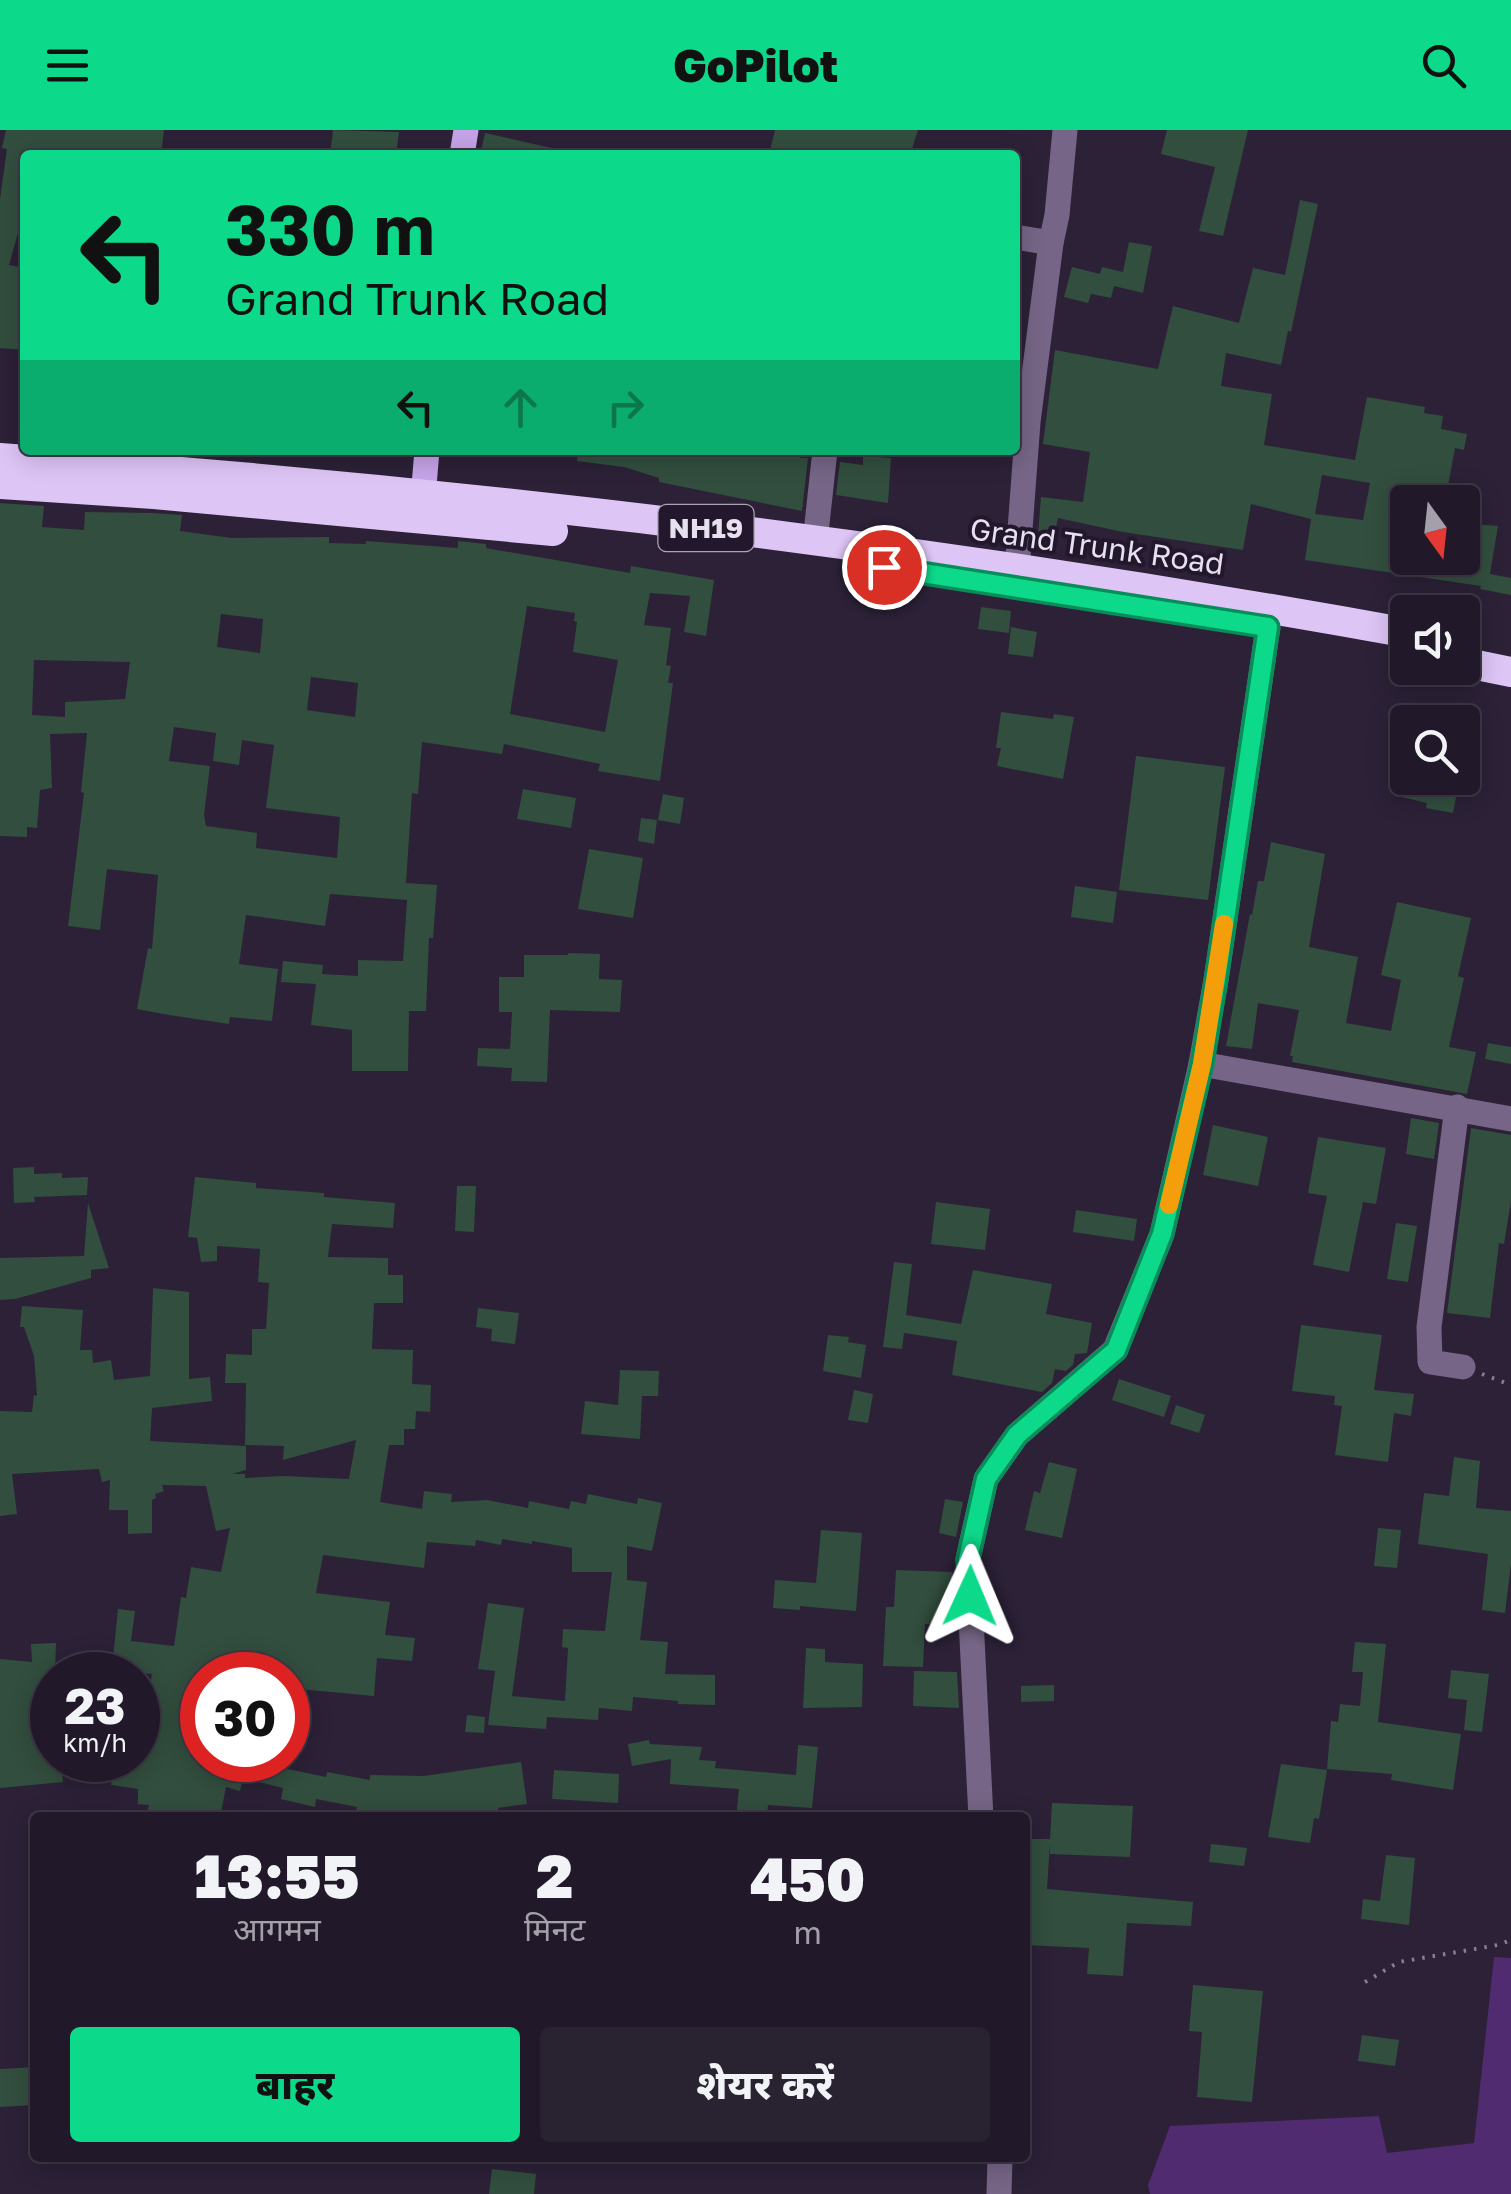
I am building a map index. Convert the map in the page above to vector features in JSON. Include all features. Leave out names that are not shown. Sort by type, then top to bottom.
[{"type":"highway","name":"Grand Trunk Road","points":[[0,458],[811,557],[1390,648]]},
{"type":"highway","name":"Grand Trunk Road","points":[[0,484],[422,508],[815,542],[1271,608],[1390,630]]},
{"type":"highway","points":[[1480,646],[1511,652]]},
{"type":"highway","points":[[1480,666],[1511,672]]},
{"type":"main road","points":[[422,508],[427,455]]},
{"type":"street","points":[[1018,570],[1028,422],[1065,130]]},
{"type":"street","points":[[1020,238],[1051,244]]},
{"type":"street","points":[[815,542],[825,455]]},
{"type":"street","points":[[981,1812],[968,1559],[986,1479],[1017,1435],[1116,1350],[1162,1234],[1202,1064],[1268,627]]},
{"type":"street","points":[[1202,1064],[1511,1118]]},
{"type":"street","points":[[1457,1107],[1429,1327],[1430,1362],[1463,1367]]},
{"type":"street","points":[[999,2194],[1000,2162]]},
{"type":"path","points":[[1463,1367],[1511,1385]]},
{"type":"path","points":[[1365,1982],[1399,1962],[1511,1940]]},
{"type":"shaded area","points":[[1494,1957],[1511,1958],[1511,2194],[1150,2194],[1148,2185],[1170,2126],[1379,2116],[1387,2153],[1474,2143]]},
{"type":"building","points":[[6,130],[164,130],[162,150],[20,150],[20,226],[9,265],[20,267],[20,350],[0,348],[0,199],[7,149],[2,148]]},
{"type":"building","points":[[333,130],[399,132],[397,150],[331,150]]},
{"type":"building","points":[[775,130],[918,130],[912,150],[770,150]]},
{"type":"building","points":[[1167,130],[1248,130],[1223,236],[1199,231],[1215,167],[1161,154]]},
{"type":"building","points":[[485,133],[552,148],[552,150],[481,150]]},
{"type":"building","points":[[1300,200],[1318,204],[1281,365],[1226,353],[1221,386],[1272,394],[1264,445],[1355,460],[1367,397],[1425,407],[1424,413],[1443,416],[1441,429],[1467,434],[1464,450],[1455,448],[1448,485],[1390,485],[1390,573],[1305,560],[1311,519],[1251,504],[1243,550],[1058,518],[1054,537],[1038,535],[1041,497],[1083,502],[1090,452],[1043,444],[1055,350],[1158,369],[1173,306],[1239,323],[1253,268],[1285,275]],"holes":[[[1322,475],[1370,483],[1363,520],[1315,514]]]},
{"type":"building","points":[[1129,242],[1152,246],[1143,293],[1114,286],[1111,298],[1091,294],[1088,303],[1064,297],[1072,267],[1100,274],[1102,267],[1123,272]]},
{"type":"building","points":[[578,455],[808,458],[802,511],[659,482],[659,478],[624,467],[577,461]]},
{"type":"building","points":[[863,456],[891,458],[888,503],[836,495],[840,462],[863,465]]},
{"type":"building","points":[[0,503],[44,506],[42,527],[84,530],[85,512],[182,515],[180,531],[232,538],[329,537],[329,543],[366,541],[458,548],[458,541],[630,573],[631,566],[714,580],[706,636],[684,632],[690,596],[650,593],[644,625],[671,628],[666,665],[671,666],[668,683],[673,683],[660,781],[598,771],[600,764],[504,744],[502,754],[422,742],[418,794],[412,793],[406,883],[437,885],[433,938],[429,938],[426,1011],[409,1011],[408,1071],[352,1071],[352,1030],[311,1025],[316,984],[281,982],[283,961],[323,965],[322,974],[358,976],[358,960],[403,961],[407,900],[330,894],[325,926],[246,915],[239,964],[278,969],[272,1021],[230,1017],[229,1024],[169,1015],[137,1009],[148,948],[152,949],[158,875],[107,869],[100,930],[68,926],[87,733],[50,734],[52,788],[40,790],[37,828],[27,827],[27,837],[0,836]],"holes":[[[527,606],[575,613],[573,652],[618,660],[605,732],[510,714]],[[221,614],[263,619],[260,653],[217,647]],[[34,660],[130,662],[125,699],[65,702],[65,717],[32,715]],[[311,677],[358,683],[355,717],[307,710]],[[174,727],[216,733],[213,761],[239,765],[242,740],[274,745],[266,808],[340,817],[337,858],[256,848],[257,833],[206,826],[210,766],[169,761]]]},
{"type":"building","points":[[1480,524],[1498,526],[1490,574],[1511,578],[1511,595],[1480,589],[1481,586],[1407,575],[1480,575]]},
{"type":"building","points":[[981,607],[1011,611],[1009,633],[978,629]]},
{"type":"building","points":[[1011,627],[1037,632],[1033,657],[1008,654]]},
{"type":"building","points":[[1001,712],[1053,719],[1054,714],[1074,717],[1063,779],[997,766]]},
{"type":"building","points":[[1136,756],[1225,767],[1208,900],[1119,890]]},
{"type":"building","points":[[523,789],[576,798],[571,828],[517,819]]},
{"type":"building","points":[[663,794],[684,798],[680,824],[658,820]]},
{"type":"building","points":[[1456,795],[1453,813],[1426,808],[1427,803],[1402,797]]},
{"type":"building","points":[[641,818],[657,820],[654,844],[638,841]]},
{"type":"building","points":[[1271,842],[1325,854],[1309,947],[1358,957],[1346,1023],[1391,1031],[1401,980],[1381,975],[1397,902],[1471,918],[1458,976],[1464,978],[1449,1047],[1476,1052],[1467,1094],[1292,1062],[1299,1010],[1258,1003],[1252,1049],[1226,1046],[1250,914],[1258,881],[1264,881]]},
{"type":"building","points":[[589,849],[643,858],[633,918],[578,909]]},
{"type":"building","points":[[1075,886],[1117,892],[1113,923],[1071,917]]},
{"type":"building","points":[[600,954],[599,979],[622,980],[620,1012],[550,1010],[547,1082],[511,1081],[512,1068],[477,1066],[478,1048],[510,1049],[512,1012],[499,1012],[499,977],[524,977],[524,955]]},
{"type":"building","points":[[1488,1043],[1511,1047],[1511,1064],[1485,1059]]},
{"type":"building","points":[[1411,1118],[1439,1123],[1434,1159],[1406,1154]]},
{"type":"building","points":[[1213,1125],[1268,1137],[1258,1186],[1203,1175]]},
{"type":"building","points":[[1471,1128],[1511,1135],[1511,1201],[1504,1244],[1499,1243],[1490,1318],[1447,1313]]},
{"type":"building","points":[[1318,1137],[1386,1148],[1376,1204],[1363,1202],[1349,1272],[1313,1265],[1327,1196],[1308,1193]]},
{"type":"building","points":[[34,1167],[34,1174],[88,1177],[87,1195],[34,1197],[35,1202],[14,1203],[13,1168]]},
{"type":"building","points":[[195,1177],[256,1183],[256,1188],[324,1193],[324,1197],[395,1203],[393,1228],[332,1224],[328,1257],[388,1258],[388,1275],[403,1275],[403,1303],[374,1303],[372,1349],[413,1350],[412,1384],[431,1385],[430,1412],[416,1411],[415,1429],[404,1429],[404,1445],[389,1445],[380,1502],[422,1509],[424,1491],[452,1494],[451,1502],[487,1500],[528,1508],[529,1501],[569,1509],[571,1501],[586,1504],[588,1494],[637,1504],[638,1498],[662,1503],[652,1551],[627,1546],[627,1580],[647,1582],[640,1640],[668,1642],[665,1674],[715,1675],[715,1705],[633,1697],[632,1711],[599,1708],[598,1720],[547,1717],[546,1729],[488,1725],[495,1671],[478,1669],[488,1603],[524,1608],[512,1696],[565,1701],[568,1648],[562,1647],[563,1629],[605,1631],[612,1572],[572,1572],[572,1548],[502,1539],[501,1545],[476,1540],[475,1546],[427,1542],[424,1568],[323,1555],[316,1593],[390,1602],[385,1635],[415,1638],[412,1661],[377,1658],[374,1696],[310,1690],[310,1652],[180,1652],[180,1782],[242,1782],[240,1791],[226,1787],[221,1812],[147,1812],[149,1805],[138,1804],[138,1789],[111,1785],[160,1782],[160,1652],[114,1652],[118,1609],[135,1611],[131,1641],[174,1646],[181,1597],[186,1598],[191,1567],[221,1572],[230,1528],[216,1531],[206,1486],[162,1485],[164,1491],[152,1500],[152,1533],[128,1534],[128,1510],[109,1510],[110,1480],[102,1482],[99,1469],[12,1474],[17,1514],[0,1516],[0,1411],[32,1412],[34,1395],[37,1396],[34,1356],[24,1327],[20,1327],[22,1306],[83,1310],[80,1350],[92,1350],[93,1363],[111,1360],[114,1380],[150,1376],[153,1288],[189,1292],[189,1379],[210,1377],[212,1401],[152,1408],[150,1441],[246,1446],[246,1470],[232,1474],[245,1474],[245,1478],[349,1479],[356,1440],[283,1460],[284,1446],[245,1445],[246,1383],[225,1383],[226,1354],[252,1355],[252,1329],[266,1329],[269,1283],[258,1282],[260,1249],[217,1246],[217,1261],[201,1262],[197,1238],[188,1237]]},
{"type":"building","points":[[457,1186],[476,1186],[474,1232],[455,1231]]},
{"type":"building","points":[[936,1202],[990,1209],[985,1250],[931,1244]]},
{"type":"building","points":[[88,1203],[109,1268],[91,1270],[91,1278],[0,1300],[0,1258],[84,1256]]},
{"type":"building","points":[[1076,1210],[1137,1219],[1134,1241],[1073,1232]]},
{"type":"building","points":[[1396,1223],[1417,1226],[1408,1282],[1387,1279]]},
{"type":"building","points":[[894,1262],[912,1264],[906,1315],[961,1324],[973,1270],[1052,1284],[1046,1314],[1092,1323],[1087,1353],[1075,1354],[1073,1365],[1066,1371],[1055,1369],[1052,1383],[1042,1392],[952,1375],[957,1341],[904,1333],[902,1349],[883,1347]]},
{"type":"building","points":[[478,1308],[519,1313],[515,1344],[491,1341],[492,1329],[476,1327]]},
{"type":"building","points":[[1301,1325],[1382,1335],[1374,1390],[1414,1394],[1411,1416],[1394,1413],[1388,1462],[1335,1455],[1342,1406],[1334,1405],[1335,1396],[1292,1391]]},
{"type":"building","points":[[828,1335],[849,1337],[848,1342],[866,1345],[861,1378],[823,1371]]},
{"type":"building","points":[[620,1370],[659,1371],[658,1396],[642,1396],[640,1439],[581,1434],[585,1401],[618,1405]]},
{"type":"building","points":[[1119,1379],[1171,1396],[1164,1417],[1112,1400]]},
{"type":"building","points":[[854,1390],[873,1394],[868,1423],[848,1420]]},
{"type":"building","points":[[1176,1405],[1205,1415],[1199,1433],[1170,1424]]},
{"type":"building","points":[[1454,1457],[1480,1461],[1476,1508],[1511,1511],[1511,1564],[1505,1613],[1482,1610],[1488,1554],[1418,1544],[1424,1493],[1449,1496]]},
{"type":"building","points":[[1049,1462],[1077,1469],[1062,1538],[1025,1530],[1034,1491],[1040,1493]]},
{"type":"building","points":[[945,1499],[963,1502],[956,1537],[939,1533]]},
{"type":"building","points":[[1378,1528],[1401,1530],[1397,1568],[1374,1566]]},
{"type":"building","points":[[821,1530],[862,1533],[856,1611],[773,1608],[775,1580],[816,1583]]},
{"type":"building","points":[[896,1570],[952,1572],[954,1603],[944,1603],[943,1624],[925,1624],[923,1667],[883,1666],[886,1607],[894,1607]]},
{"type":"building","points":[[1355,1642],[1386,1644],[1378,1722],[1461,1734],[1453,1790],[1391,1780],[1392,1774],[1327,1769],[1331,1721],[1338,1722],[1340,1704],[1360,1706],[1363,1672],[1352,1672]]},
{"type":"building","points":[[56,1643],[56,1652],[31,1652],[31,1644]]},
{"type":"building","points":[[806,1648],[825,1649],[825,1662],[863,1664],[862,1707],[803,1708]]},
{"type":"building","points":[[0,1659],[30,1662],[30,1782],[63,1782],[0,1788]]},
{"type":"building","points":[[1451,1670],[1489,1674],[1482,1732],[1464,1730],[1467,1700],[1448,1698]]},
{"type":"building","points":[[914,1671],[957,1672],[959,1708],[913,1706]]},
{"type":"building","points":[[1054,1685],[1054,1701],[1021,1702],[1021,1686]]},
{"type":"building","points":[[467,1715],[485,1717],[484,1733],[465,1732]]},
{"type":"building","points":[[649,1740],[650,1744],[702,1747],[699,1760],[716,1761],[715,1768],[796,1775],[798,1745],[818,1747],[812,1808],[768,1805],[767,1812],[737,1812],[739,1789],[670,1784],[671,1759],[632,1766],[628,1744]]},
{"type":"building","points":[[521,1762],[527,1804],[498,1808],[498,1812],[356,1812],[357,1807],[316,1799],[315,1807],[281,1799],[283,1788],[259,1782],[310,1782],[310,1774],[326,1777],[327,1772],[370,1780],[370,1775],[424,1776]]},
{"type":"building","points":[[1281,1764],[1327,1770],[1319,1819],[1314,1818],[1310,1843],[1268,1837]]},
{"type":"building","points":[[554,1770],[619,1774],[618,1803],[552,1799]]},
{"type":"building","points":[[1052,1803],[1133,1806],[1130,1857],[1050,1854],[1050,1843],[1047,1889],[1193,1902],[1191,1926],[1127,1923],[1123,1976],[1087,1974],[1089,1948],[1030,1945],[1030,1839],[1050,1839]]},
{"type":"building","points":[[1211,1844],[1247,1848],[1244,1866],[1209,1862]]},
{"type":"building","points":[[1386,1855],[1415,1858],[1409,1925],[1361,1919],[1363,1899],[1380,1901]]},
{"type":"building","points":[[1193,1985],[1263,1991],[1252,2102],[1197,2097],[1202,2032],[1189,2031]]},
{"type":"building","points":[[1362,2035],[1399,2040],[1395,2066],[1358,2061]]},
{"type":"building","points":[[30,2067],[30,2105],[0,2107],[0,2069]]},
{"type":"building","points":[[492,2169],[536,2174],[534,2194],[489,2194]]},
{"type":"slow traffic","points":[[1169,1205],[1202,1064],[1224,924]]},
{"type":"route","points":[[884,567],[1268,627],[1202,1064],[1162,1234],[1116,1350],[1017,1435],[986,1479],[968,1559],[970,1596]]}]
